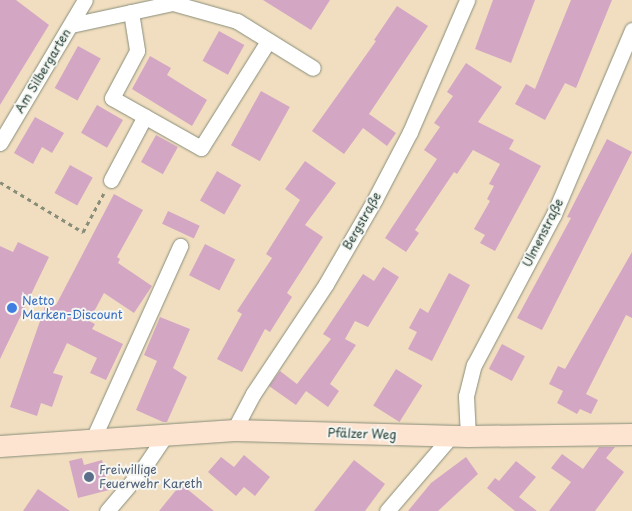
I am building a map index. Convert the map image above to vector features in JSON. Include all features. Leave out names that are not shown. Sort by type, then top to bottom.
[{"type":"street","name":"Am Silbergarten","points":[[0,143],[85,0]]},
{"type":"street","name":"Bergstraße","points":[[234,430],[254,394],[326,284],[379,190],[410,132],[467,0]]},
{"type":"street","name":"Am Silbergarten","points":[[71,25],[173,3],[237,21],[313,68]]},
{"type":"street","points":[[131,12],[137,51],[112,98],[201,148],[268,40]]},
{"type":"street","name":"Ulmenstraße","points":[[460,436],[466,396],[474,365],[554,214],[632,30]]},
{"type":"street","points":[[111,180],[144,116]]},
{"type":"street","points":[[93,439],[180,246]]},
{"type":"street","name":"Pfälzer Weg","points":[[0,446],[167,433],[234,430],[460,436],[632,434]]},
{"type":"street","points":[[108,511],[142,470],[167,433]]},
{"type":"street","points":[[388,511],[460,436]]},
{"type":"path","points":[[0,182],[83,232],[111,180]]},
{"type":"building","points":[[0,0],[16,0],[49,25],[0,105]]},
{"type":"building","points":[[263,0],[330,0],[311,30]]},
{"type":"building","points":[[493,0],[535,0],[511,63],[475,49]]},
{"type":"building","points":[[571,0],[612,0],[576,88],[565,83],[545,120],[515,104],[526,84],[535,89]]},
{"type":"building","points":[[397,6],[428,26],[369,114],[396,133],[387,146],[363,128],[344,154],[312,131],[376,41],[374,40]]},
{"type":"building","points":[[219,31],[244,45],[228,75],[203,61]]},
{"type":"building","points":[[78,46],[101,59],[77,101],[55,88]]},
{"type":"building","points":[[150,56],[171,68],[167,75],[207,100],[192,126],[132,89]]},
{"type":"building","points":[[466,63],[502,87],[478,122],[514,140],[509,149],[541,166],[495,251],[480,243],[485,235],[474,229],[490,201],[487,199],[494,186],[489,184],[500,164],[473,150],[457,174],[454,172],[415,230],[419,233],[406,252],[385,238],[437,159],[424,150],[440,127],[434,123],[453,96],[447,92]]},
{"type":"building","points":[[261,91],[290,107],[260,161],[231,145]]},
{"type":"building","points":[[97,105],[123,120],[107,148],[81,133]]},
{"type":"building","points":[[35,117],[64,133],[52,153],[42,147],[33,164],[14,153]]},
{"type":"building","points":[[156,135],[178,147],[163,174],[141,162]]},
{"type":"building","points":[[607,139],[632,152],[542,330],[517,318],[571,218],[567,217]]},
{"type":"building","points":[[305,161],[336,183],[305,225],[323,237],[287,293],[292,297],[270,332],[265,329],[242,372],[217,359],[242,314],[237,311],[272,258],[266,254],[300,200],[285,189]]},
{"type":"building","points":[[70,165],[93,178],[77,206],[54,193]]},
{"type":"building","points":[[217,171],[241,185],[224,214],[200,200]]},
{"type":"building","points":[[114,194],[143,210],[117,257],[120,259],[118,263],[152,286],[134,313],[104,293],[89,321],[95,324],[92,329],[123,344],[106,380],[90,373],[97,358],[67,343],[53,373],[63,376],[52,407],[41,403],[37,416],[10,407],[47,301],[56,305]]},
{"type":"building","points":[[168,211],[200,226],[194,238],[162,224]]},
{"type":"building","name":"Netto Marken-Discount","points":[[18,242],[49,257],[0,359],[0,246],[13,252]]},
{"type":"building","points":[[205,244],[235,259],[219,291],[189,275]]},
{"type":"building","points":[[632,252],[632,318],[626,315],[586,394],[598,400],[591,414],[580,409],[577,414],[557,403],[563,391],[549,384],[558,366],[565,369]]},
{"type":"building","points":[[383,267],[399,277],[368,327],[355,321],[345,339],[356,345],[330,384],[339,391],[328,407],[306,391],[296,405],[269,386],[280,371],[297,384],[331,339],[323,334],[363,274],[374,281]]},
{"type":"building","points":[[449,273],[470,285],[432,361],[408,349],[417,332],[409,328],[420,308],[428,313]]},
{"type":"building","points":[[160,317],[190,329],[173,368],[187,377],[167,422],[136,410],[157,361],[144,355]]},
{"type":"building","points":[[502,344],[525,356],[512,381],[489,369]]},
{"type":"building","points":[[396,369],[422,385],[400,422],[373,405]]},
{"type":"building","points":[[599,447],[615,447],[606,458],[624,472],[595,511],[549,511],[571,482],[551,468],[562,454],[583,469]]},
{"type":"building","points":[[244,455],[270,477],[255,496],[244,487],[236,496],[208,472],[221,457],[234,467]]},
{"type":"building","points":[[466,457],[478,474],[438,511],[408,511],[431,483]]},
{"type":"building","name":"Freiwillige Feuerwehr Kareth","points":[[82,458],[84,465],[102,460],[109,490],[78,498],[69,461]]},
{"type":"building","points":[[354,460],[385,484],[365,511],[314,511]]},
{"type":"building","points":[[516,461],[536,477],[519,497],[537,511],[515,511],[487,488],[495,478],[499,481]]},
{"type":"building","points":[[181,484],[214,511],[159,511]]},
{"type":"building","points":[[38,489],[70,511],[23,511]]},
{"type":"place","name":"Netto Marken-Discount","points":[[12,308]]},
{"type":"place","name":"Freiwillige Feuerwehr Kareth","points":[[89,477]]}]
